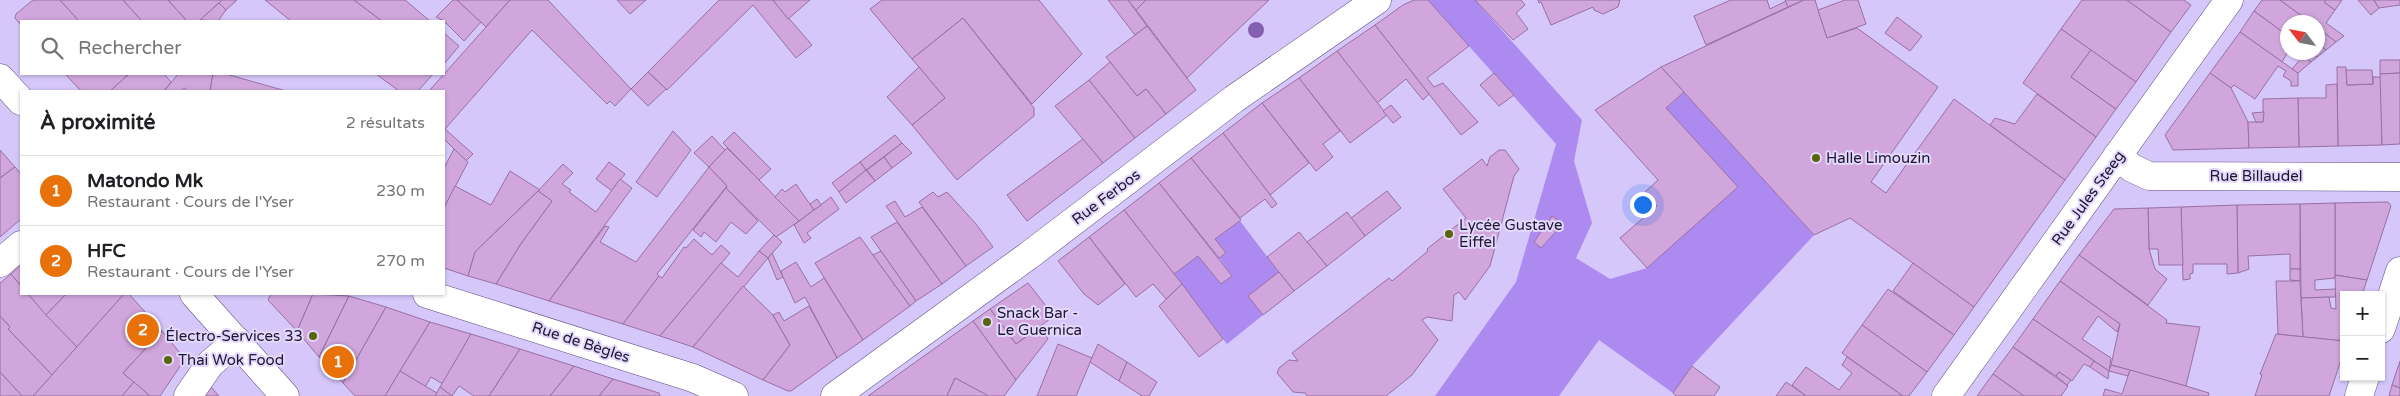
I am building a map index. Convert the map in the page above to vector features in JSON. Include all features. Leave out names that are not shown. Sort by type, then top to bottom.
[{"type":"street","name":"Rue Ferbos","points":[[835,396],[1028,256],[1234,99],[1377,0]]},
{"type":"street","name":"Rue Jules Steeg","points":[[1946,396],[2230,0]]},
{"type":"street","points":[[0,78],[20,100]]},
{"type":"street","name":"Rue Billaudel","points":[[2118,156],[2132,168],[2149,176],[2400,177]]},
{"type":"street","points":[[0,263],[20,246]]},
{"type":"street","points":[[2385,317],[2400,271]]},
{"type":"street","points":[[195,295],[285,396]]},
{"type":"street","name":"Rue de Bègles","points":[[430,295],[685,387],[734,396]]},
{"type":"street","points":[[188,396],[210,364],[237,341]]},
{"type":"street","points":[[2359,396],[2365,381]]},
{"type":"shaded area","points":[[1428,0],[1475,0],[1582,120],[1574,161],[1592,223],[1576,258],[1610,279],[1647,268],[1737,187],[1666,108],[1684,92],[1814,235],[1692,366],[1673,393],[1599,340],[1559,396],[1435,396],[1516,282],[1556,144]]},
{"type":"shaded area","points":[[1240,221],[1279,272],[1248,296],[1263,315],[1227,344],[1174,274],[1198,256],[1221,284],[1232,276],[1219,258],[1226,253],[1215,239]]},
{"type":"building","points":[[33,0],[60,0],[78,20],[20,20],[20,24],[15,18],[16,14]]},
{"type":"building","points":[[60,0],[123,0],[141,20],[78,20]]},
{"type":"building","points":[[123,0],[168,0],[186,20],[141,20]]},
{"type":"building","points":[[168,0],[222,0],[200,20],[186,20]]},
{"type":"building","points":[[222,0],[237,0],[226,10],[219,3]]},
{"type":"building","points":[[265,0],[354,0],[381,20],[290,20]]},
{"type":"building","points":[[354,0],[405,0],[429,20],[381,20]]},
{"type":"building","points":[[453,0],[457,0],[481,22],[464,41],[445,20],[436,17]]},
{"type":"building","points":[[457,0],[510,0],[486,27]]},
{"type":"building","points":[[510,0],[548,0],[631,89],[615,106],[610,101],[607,104],[532,30],[445,129],[445,90],[430,90]]},
{"type":"building","points":[[617,0],[646,0],[630,14]]},
{"type":"building","points":[[719,0],[773,0],[812,45],[796,58],[753,5],[667,90],[648,72]]},
{"type":"building","points":[[773,0],[810,0],[788,19]]},
{"type":"building","points":[[882,0],[1039,0],[1082,54],[1032,104],[963,18],[912,59],[870,9]]},
{"type":"building","points":[[1108,0],[1128,0],[1147,26],[1135,35]]},
{"type":"building","points":[[1128,0],[1146,0],[1136,10]]},
{"type":"building","points":[[1146,0],[1269,0],[1187,78],[1136,10]]},
{"type":"building","points":[[1414,0],[1428,0],[1469,46],[1427,78],[1434,87],[1443,83],[1478,122],[1461,135],[1375,25],[1403,5]]},
{"type":"building","points":[[1475,0],[1521,0],[1525,5],[1516,13],[1528,29],[1513,40]]},
{"type":"building","points":[[1538,0],[1620,0],[1618,7],[1603,14],[1594,10],[1593,7],[1551,25],[1541,2],[1539,3]]},
{"type":"building","points":[[1731,0],[1767,0],[1770,9],[1786,1],[1788,7],[1706,45],[1694,16]]},
{"type":"building","points":[[1785,0],[1804,0],[1788,7]]},
{"type":"building","name":"Halle Limouzin","points":[[1804,0],[1815,0],[1827,38],[1857,28],[1938,87],[1871,182],[1886,193],[1954,99],[2065,180],[1974,307],[1850,218],[1814,235],[1661,67]]},
{"type":"building","points":[[1845,0],[1858,0],[1866,24],[1827,38],[1818,10]]},
{"type":"building","points":[[2082,0],[2127,0],[2171,32],[2136,82],[2061,29]]},
{"type":"building","points":[[2127,0],[2184,0],[2191,5],[2171,32]]},
{"type":"building","points":[[2262,0],[2280,0],[2300,15],[2280,15],[2280,30],[2254,11]]},
{"type":"building","points":[[2280,0],[2326,0],[2324,2],[2335,10],[2326,23],[2344,36],[2336,42],[2325,33],[2325,15],[2300,15]]},
{"type":"building","points":[[2326,0],[2342,0],[2335,10],[2324,2]]},
{"type":"building","points":[[2358,0],[2374,0],[2379,8],[2371,15]]},
{"type":"building","points":[[2374,0],[2400,0],[2400,5],[2379,8]]},
{"type":"building","points":[[219,3],[226,10],[219,20],[200,20]]},
{"type":"building","points":[[2254,11],[2280,30],[2280,60],[2283,60],[2282,62],[2240,32]]},
{"type":"building","points":[[1897,17],[1922,36],[1910,51],[1885,33]]},
{"type":"building","points":[[963,18],[1034,108],[1034,116],[957,180],[912,125],[945,98],[912,59]]},
{"type":"building","points":[[1375,25],[1429,94],[1423,100],[1406,79],[1377,103],[1337,51]]},
{"type":"building","points":[[1147,26],[1196,90],[1166,114],[1146,89],[1137,96],[1106,57]]},
{"type":"building","points":[[2061,29],[2091,50],[2071,77],[2116,109],[2096,137],[2023,83]]},
{"type":"building","points":[[2240,32],[2298,73],[2298,86],[2291,86],[2291,81],[2283,76],[2286,71],[2278,66],[2255,99],[2234,85],[2231,88],[2210,73]]},
{"type":"building","points":[[2325,33],[2336,42],[2325,49]]},
{"type":"building","points":[[445,34],[459,46],[445,63]]},
{"type":"building","points":[[2091,50],[2136,82],[2116,109],[2071,77]]},
{"type":"building","points":[[1337,51],[1387,115],[1350,143],[1299,78]]},
{"type":"building","points":[[2300,60],[2308,60],[2311,62],[2298,73],[2292,69]]},
{"type":"building","points":[[2380,60],[2400,60],[2400,73],[2380,74]]},
{"type":"building","points":[[1110,62],[1137,96],[1146,89],[1166,114],[1135,138],[1089,80]]},
{"type":"building","points":[[919,67],[945,98],[912,125],[887,97]]},
{"type":"building","points":[[1661,67],[1684,92],[1666,108],[1738,187],[1647,268],[1620,238],[1657,206],[1645,192],[1658,180],[1595,110]]},
{"type":"building","points":[[2337,67],[2346,67],[2347,85],[2373,84],[2373,77],[2381,77],[2382,145],[2338,146]]},
{"type":"building","points":[[2346,70],[2372,70],[2373,84],[2347,85]]},
{"type":"building","points":[[648,72],[666,89],[648,106],[631,89]]},
{"type":"building","points":[[1494,73],[1514,95],[1499,106],[1480,85]]},
{"type":"building","points":[[2210,73],[2231,88],[2248,122],[2249,148],[2173,150],[2165,135]]},
{"type":"building","points":[[2400,73],[2400,144],[2382,145],[2380,74]]},
{"type":"building","points":[[66,75],[127,76],[111,90],[80,90]]},
{"type":"building","points":[[128,75],[165,75],[171,82],[165,90],[111,90]]},
{"type":"building","points":[[177,75],[213,75],[210,90],[187,90],[184,88],[182,90],[165,90]]},
{"type":"building","points":[[213,75],[230,75],[282,90],[210,90]]},
{"type":"building","points":[[377,75],[432,75],[419,90],[398,90]]},
{"type":"building","points":[[1299,78],[1340,131],[1323,144],[1333,157],[1316,171],[1262,103]]},
{"type":"building","points":[[1089,80],[1135,138],[1103,163],[1055,106]]},
{"type":"building","points":[[2337,84],[2338,146],[2299,147],[2298,98],[2326,98],[2326,85]]},
{"type":"building","points":[[2037,94],[2096,137],[2065,180],[1990,125],[1995,118],[2015,124]]},
{"type":"building","points":[[2298,98],[2299,147],[2249,148],[2248,122],[2263,122],[2263,99]]},
{"type":"building","points":[[1262,103],[1309,163],[1270,195],[1223,133]]},
{"type":"building","points":[[1391,105],[1401,117],[1393,123],[1383,111]]},
{"type":"building","points":[[2264,112],[2263,122],[2256,122],[2252,113]]},
{"type":"building","points":[[445,129],[473,154],[466,161],[445,140]]},
{"type":"building","points":[[673,131],[691,150],[657,197],[636,182]]},
{"type":"building","points":[[734,132],[771,169],[759,180],[723,143]]},
{"type":"building","points":[[1223,133],[1277,204],[1272,208],[1265,199],[1240,218],[1191,158]]},
{"type":"building","points":[[895,135],[902,143],[866,170],[860,162]]},
{"type":"building","points":[[712,136],[725,150],[709,167],[694,153]]},
{"type":"building","points":[[1083,139],[1103,163],[1027,221],[1007,195]]},
{"type":"building","points":[[902,143],[912,153],[892,168],[884,157]]},
{"type":"building","points":[[727,148],[799,221],[776,237],[726,188],[727,186],[709,167]]},
{"type":"building","points":[[454,149],[468,162],[445,206],[445,166]]},
{"type":"building","points":[[0,150],[15,167],[0,178]]},
{"type":"building","points":[[1499,150],[1505,150],[1519,169],[1514,176],[1490,266],[1465,300],[1459,292],[1454,295],[1452,321],[1427,317],[1422,320],[1438,340],[1412,375],[1386,396],[1307,396],[1305,393],[1293,392],[1277,373],[1279,368],[1289,360],[1298,361],[1292,353],[1389,278],[1392,281],[1428,251],[1427,249],[1466,218],[1443,189],[1482,159],[1487,166],[1490,157]]},
{"type":"building","points":[[884,157],[892,168],[875,181],[867,170]]},
{"type":"building","points":[[1191,158],[1241,220],[1215,239],[1226,253],[1219,258],[1159,183]]},
{"type":"building","points":[[609,162],[625,174],[612,191],[596,179]]},
{"type":"building","points":[[860,162],[866,170],[839,192],[832,183]]},
{"type":"building","points":[[563,164],[573,173],[562,184],[571,190],[569,192],[596,212],[620,179],[632,188],[549,301],[496,284],[520,245],[552,201],[538,191]]},
{"type":"building","points":[[15,167],[20,173],[20,220],[0,237],[0,178]]},
{"type":"building","points":[[709,167],[727,186],[657,274],[659,276],[623,324],[549,301],[605,226],[609,227],[600,242],[636,262]]},
{"type":"building","points":[[866,170],[875,181],[846,203],[839,192]]},
{"type":"building","points":[[510,171],[540,190],[475,252],[468,276],[445,268],[445,206],[455,186],[491,205]]},
{"type":"building","points":[[1159,183],[1232,276],[1221,284],[1198,256],[1174,274],[1124,210]]},
{"type":"building","points":[[796,184],[814,210],[799,221],[775,197],[782,189],[785,192]]},
{"type":"building","points":[[726,188],[758,221],[746,234],[731,222],[716,242],[704,232],[701,237],[693,230]]},
{"type":"building","points":[[538,191],[552,201],[520,245],[496,284],[468,276],[475,252]]},
{"type":"building","points":[[1387,191],[1401,208],[1365,236],[1351,218]]},
{"type":"building","points":[[933,192],[938,197],[947,192],[976,224],[993,247],[966,266],[919,202]]},
{"type":"building","points":[[831,197],[839,209],[807,233],[811,238],[804,243],[794,225]]},
{"type":"building","points":[[817,199],[821,205],[814,210],[810,204]]},
{"type":"building","points":[[895,201],[905,217],[922,207],[966,266],[942,284],[886,206]]},
{"type":"building","points":[[2388,202],[2391,206],[2367,280],[2335,275],[2335,203]]},
{"type":"building","points":[[2335,203],[2335,278],[2315,280],[2315,290],[2336,289],[2335,297],[2301,298],[2300,204]]},
{"type":"building","points":[[2300,204],[2300,269],[2290,269],[2290,254],[2248,256],[2249,269],[2238,273],[2237,205]]},
{"type":"building","points":[[2237,205],[2238,273],[2227,274],[2227,264],[2193,264],[2193,273],[2190,274],[2190,279],[2183,280],[2181,207]]},
{"type":"building","points":[[2181,207],[2183,265],[2159,265],[2158,249],[2149,249],[2148,208]]},
{"type":"building","points":[[2148,208],[2149,249],[2155,269],[2167,279],[2148,305],[2079,255],[2114,209]]},
{"type":"building","points":[[1124,210],[1182,284],[1166,299],[1153,284],[1136,297],[1089,237]]},
{"type":"building","points":[[1347,212],[1365,236],[1327,266],[1307,242]]},
{"type":"building","points":[[1552,216],[1563,224],[1541,248],[1534,242]]},
{"type":"building","points":[[897,222],[942,284],[916,301],[871,237]]},
{"type":"building","points":[[1299,232],[1327,266],[1294,291],[1267,257]]},
{"type":"building","points":[[774,235],[782,242],[768,258],[759,251]]},
{"type":"building","points":[[860,237],[910,306],[863,340],[815,263]]},
{"type":"building","points":[[1089,237],[1125,284],[1098,305],[1084,294],[1058,261]]},
{"type":"building","points":[[694,239],[712,255],[721,245],[730,253],[660,336],[623,324],[659,276],[662,278],[684,247],[686,248]]},
{"type":"building","points":[[759,251],[768,258],[693,347],[660,336],[721,263],[738,277]]},
{"type":"building","points":[[881,251],[916,301],[910,306],[873,255]]},
{"type":"building","points":[[772,253],[783,277],[777,280],[768,258]]},
{"type":"building","points":[[2079,255],[2167,320],[2166,323],[2200,327],[2186,386],[2111,365],[2120,324],[2060,281]]},
{"type":"building","points":[[796,262],[811,287],[824,278],[863,340],[837,358],[805,297],[795,303],[783,277],[781,271]]},
{"type":"building","points":[[1913,263],[1974,307],[1954,335],[1893,291]]},
{"type":"building","points":[[20,266],[20,285],[11,274]]},
{"type":"building","points":[[2290,269],[2300,269],[2300,281],[2290,280]]},
{"type":"building","points":[[1279,272],[1294,291],[1263,315],[1248,296]]},
{"type":"building","points":[[11,274],[20,285],[20,295],[29,295],[77,347],[52,375],[8,329],[10,327],[0,316],[0,283]]},
{"type":"building","points":[[2335,275],[2367,280],[2363,291],[2340,291],[2340,341],[2303,337],[2301,298],[2329,297],[2331,308],[2336,309]]},
{"type":"building","points":[[2060,281],[2120,324],[2117,332],[2098,316],[2082,339],[2111,358],[2109,371],[2033,319]]},
{"type":"building","points":[[2276,281],[2300,281],[2303,337],[2278,334]]},
{"type":"building","points":[[1028,283],[1054,316],[1016,344],[990,309]]},
{"type":"building","points":[[1182,284],[1223,339],[1199,357],[1159,306]]},
{"type":"building","points":[[743,286],[773,315],[790,345],[763,380],[693,347]]},
{"type":"building","points":[[1888,289],[1954,335],[1927,372],[1862,325]]},
{"type":"building","points":[[29,295],[65,295],[46,315]]},
{"type":"building","points":[[65,295],[123,295],[77,347],[46,315]]},
{"type":"building","points":[[123,295],[130,295],[162,331],[123,373],[134,382],[122,396],[33,396]]},
{"type":"building","points":[[270,295],[313,295],[297,331],[268,300]]},
{"type":"building","points":[[313,295],[349,296],[319,357],[297,331]]},
{"type":"building","points":[[349,296],[386,307],[343,383],[319,357]]},
{"type":"building","points":[[809,306],[837,358],[791,391],[788,391],[763,380],[790,345],[773,315],[779,312],[784,321]]},
{"type":"building","points":[[386,307],[430,322],[385,396],[355,396],[343,383]]},
{"type":"building","points":[[990,309],[1016,344],[1040,327],[1048,339],[1016,380],[973,321]]},
{"type":"building","points":[[0,316],[10,327],[8,329],[52,375],[33,396],[22,396],[0,372]]},
{"type":"building","points":[[2033,319],[2094,361],[2090,367],[2084,364],[2072,381],[2059,372],[2056,376],[2013,347]]},
{"type":"building","points":[[973,321],[1016,380],[1004,396],[988,396],[955,378],[947,396],[868,396]]},
{"type":"building","points":[[430,322],[471,334],[443,384],[431,377],[425,387],[400,371]]},
{"type":"building","points":[[1862,325],[1927,372],[1909,396],[1903,396],[1842,353]]},
{"type":"building","points":[[162,331],[185,359],[160,396],[150,396],[123,373]]},
{"type":"building","points":[[471,334],[520,349],[489,396],[474,396],[459,386],[452,396],[440,387]]},
{"type":"building","points":[[2276,334],[2340,341],[2340,363],[2329,396],[2255,396],[2262,375],[2260,374]]},
{"type":"building","points":[[1058,344],[1092,358],[1076,396],[1037,396]]},
{"type":"building","points":[[1098,344],[1127,362],[1119,381],[1090,362]]},
{"type":"building","points":[[2013,347],[2068,386],[2061,396],[2024,396],[1993,374]]},
{"type":"building","points":[[520,349],[574,366],[550,396],[489,396]]},
{"type":"building","points":[[1847,357],[1903,396],[1806,396],[1792,385],[1806,367],[1839,390],[1852,373],[1842,365]]},
{"type":"building","points":[[2094,361],[2109,371],[2108,379],[2090,367]]},
{"type":"building","points":[[2400,361],[2400,388],[2392,385]]},
{"type":"building","points":[[1127,362],[1157,382],[1149,396],[1142,396],[1119,381]]},
{"type":"building","points":[[2111,365],[2130,370],[2128,376],[2109,371]]},
{"type":"building","points":[[574,366],[613,379],[599,396],[550,396]]},
{"type":"building","points":[[1692,366],[1720,387],[1714,396],[1676,396],[1673,393]]},
{"type":"building","points":[[2130,370],[2209,393],[2208,396],[2103,396],[2105,389],[2122,394]]},
{"type":"building","points":[[400,371],[437,393],[435,396],[385,396]]},
{"type":"building","points":[[0,372],[22,396],[0,396]]},
{"type":"building","points":[[2059,372],[2071,380],[2067,385],[2056,376]]},
{"type":"building","points":[[1993,374],[2024,396],[1977,396]]},
{"type":"building","points":[[955,378],[987,395],[987,396],[947,396]]},
{"type":"building","points":[[613,379],[659,393],[660,396],[599,396]]},
{"type":"building","points":[[134,382],[150,396],[122,396]]},
{"type":"building","points":[[1786,382],[1792,386],[1806,396],[1776,396]]},
{"type":"building","points":[[2392,385],[2400,388],[2400,396],[2389,396]]},
{"type":"building","points":[[211,387],[219,396],[203,396]]},
{"type":"building","points":[[440,387],[452,396],[435,396]]},
{"type":"place","name":"Halle Limouzin","points":[[1816,158]]},
{"type":"place","name":"Lycée Gustave Eiffel","points":[[1449,234]]},
{"type":"place","name":"Snack Bar - Le Guernica","points":[[987,322]]},
{"type":"place","name":"HFC","points":[[143,330]]},
{"type":"place","name":"Électro-Services 33","points":[[313,336]]},
{"type":"place","name":"Thai Wok Food","points":[[168,360]]},
{"type":"place","name":"Matondo Mk","points":[[338,362]]}]
